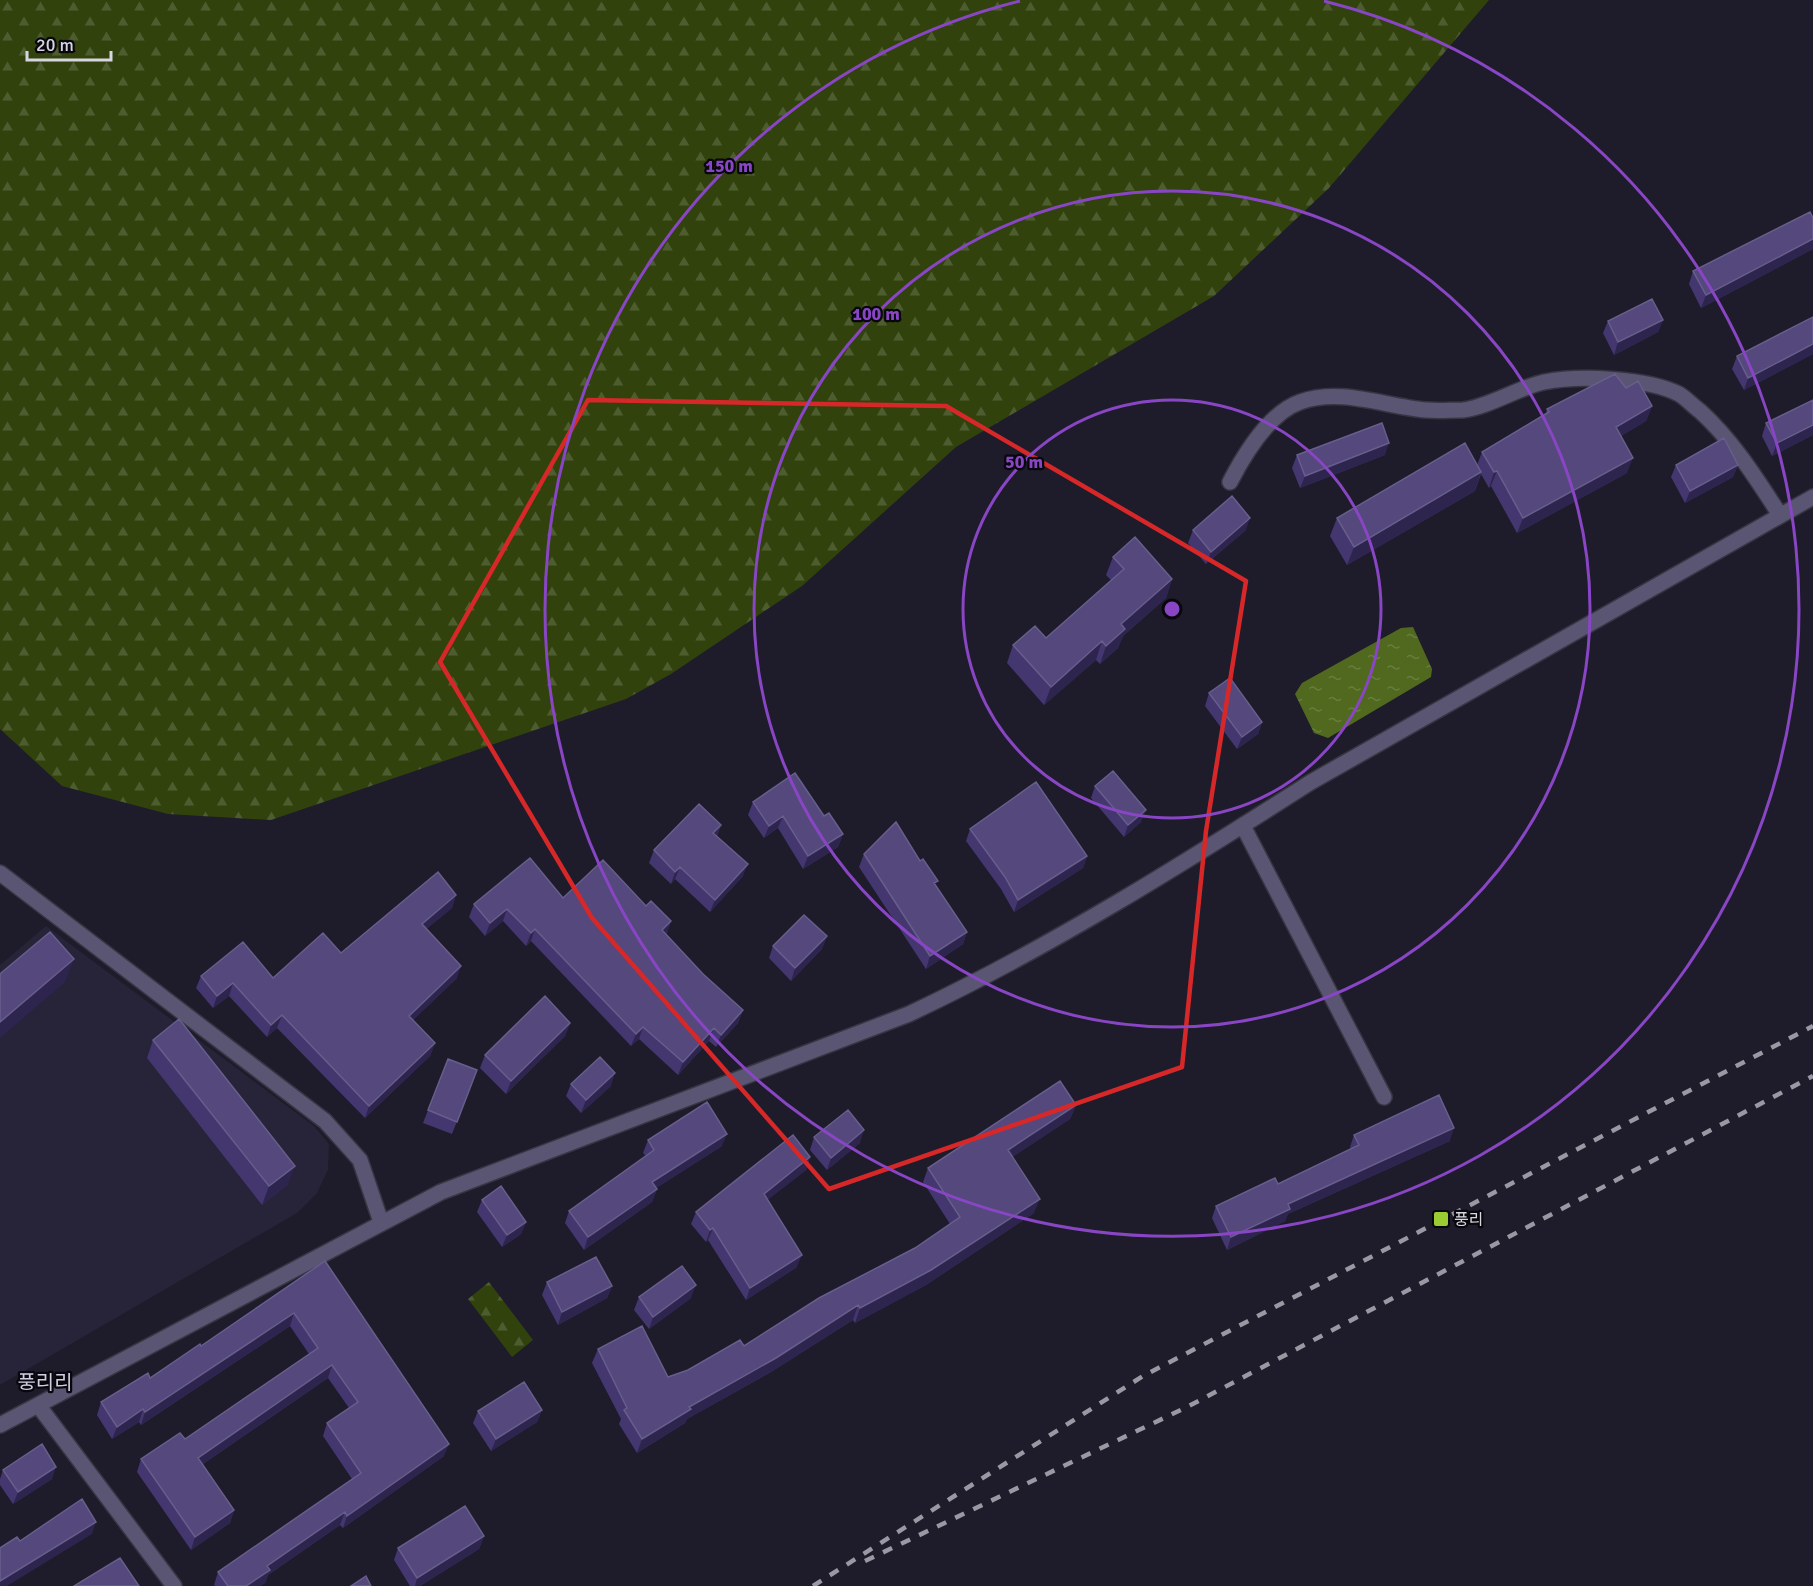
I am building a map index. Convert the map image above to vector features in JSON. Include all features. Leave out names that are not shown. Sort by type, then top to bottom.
[{"type":"street","points":[[1230,482],[1248,448],[1278,418],[1299,402],[1325,396],[1384,402],[1426,410],[1466,410],[1545,382],[1604,379],[1654,384],[1681,394],[1743,457],[1780,515]]},
{"type":"street","points":[[0,1425],[381,1222],[452,1188],[909,1014],[983,979],[1243,826],[1311,782],[1813,497]]},
{"type":"street","points":[[1243,826],[1384,1097]]},
{"type":"street","points":[[0,873],[325,1121],[360,1160],[381,1222]]},
{"type":"street","points":[[38,1406],[174,1586]]},
{"type":"highlighted area","points":[[588,400],[946,406],[1246,581],[1206,831],[1182,1067],[829,1189],[592,918],[440,662]]},
{"type":"shaded area","points":[[46,926],[314,1126],[329,1144],[328,1170],[317,1193],[297,1213],[0,1385],[0,965]]},
{"type":"green space","points":[[0,0],[1489,0],[1329,188],[1214,296],[956,447],[802,586],[671,674],[626,699],[271,820],[168,814],[62,786],[0,729]]},
{"type":"green space","points":[[489,1282],[533,1340],[512,1357],[468,1299]]},
{"type":"water","points":[[1413,627],[1432,669],[1431,677],[1328,738],[1314,733],[1295,694],[1302,683],[1401,628]]},
{"type":"building","points":[[1810,212],[1813,218],[1813,239],[1706,295],[1693,271]]},
{"type":"building","points":[[1652,299],[1663,320],[1618,342],[1608,321]]},
{"type":"building","points":[[1813,317],[1813,344],[1748,378],[1737,356]]},
{"type":"building","points":[[1615,374],[1626,388],[1638,381],[1652,406],[1616,427],[1633,458],[1523,518],[1497,471],[1494,472],[1482,452],[1549,412],[1547,409]]},
{"type":"building","points":[[1813,400],[1813,425],[1777,443],[1766,423]]},
{"type":"building","points":[[1382,423],[1389,443],[1305,476],[1297,455]]},
{"type":"building","points":[[1724,438],[1738,465],[1690,491],[1676,465]]},
{"type":"building","points":[[1465,443],[1481,472],[1354,547],[1337,518]]},
{"type":"building","points":[[1232,496],[1250,518],[1211,552],[1193,530]]},
{"type":"building","points":[[1135,537],[1172,579],[1121,624],[1125,629],[1106,646],[1102,641],[1051,687],[1013,645],[1035,626],[1046,638],[1124,569],[1113,557]]},
{"type":"building","points":[[1230,678],[1262,722],[1242,737],[1209,693]]},
{"type":"building","points":[[1113,771],[1146,810],[1128,825],[1095,786]]},
{"type":"building","points":[[795,773],[824,816],[829,813],[843,834],[808,856],[783,816],[769,826],[753,802]]},
{"type":"building","points":[[1036,782],[1087,856],[1018,900],[1005,877],[970,829]]},
{"type":"building","points":[[699,804],[721,825],[713,833],[748,864],[715,900],[680,867],[675,872],[654,850]]},
{"type":"building","points":[[896,822],[920,861],[923,859],[938,881],[934,883],[967,932],[930,956],[864,854]]},
{"type":"building","points":[[530,858],[563,898],[603,860],[646,906],[651,901],[671,921],[662,930],[703,974],[743,1010],[721,1035],[714,1028],[683,1062],[643,1027],[636,1034],[535,929],[531,933],[507,909],[490,923],[474,904]]},
{"type":"building","points":[[438,872],[456,895],[422,924],[461,966],[409,1016],[435,1043],[369,1106],[282,1015],[271,1025],[233,983],[217,996],[201,976],[243,942],[273,978],[323,933],[341,953]]},
{"type":"building","points":[[804,915],[827,936],[795,968],[773,946]]},
{"type":"building","points":[[50,932],[74,959],[0,1022],[0,974]]},
{"type":"building","points":[[545,996],[570,1023],[511,1081],[485,1055]]},
{"type":"building","points":[[179,1019],[295,1166],[269,1186],[153,1040]]},
{"type":"building","points":[[600,1057],[615,1073],[586,1100],[571,1084]]},
{"type":"building","points":[[448,1059],[477,1070],[457,1122],[428,1110]]},
{"type":"building","points":[[1060,1081],[1076,1105],[1008,1150],[1040,1199],[931,1270],[860,1308],[858,1305],[776,1358],[689,1407],[691,1409],[642,1439],[624,1410],[627,1408],[598,1349],[642,1326],[668,1377],[688,1370],[740,1340],[744,1346],[819,1298],[915,1248],[960,1217],[928,1168]]},
{"type":"building","points":[[1439,1095],[1454,1128],[1288,1204],[1290,1209],[1231,1237],[1216,1206],[1275,1178],[1278,1184],[1359,1145],[1354,1135]]},
{"type":"building","points":[[707,1102],[727,1134],[652,1182],[657,1189],[588,1237],[569,1211],[654,1150],[648,1140]]},
{"type":"building","points":[[848,1110],[864,1130],[831,1158],[814,1137]]},
{"type":"building","points":[[793,1135],[810,1157],[764,1194],[802,1255],[750,1288],[713,1228],[710,1230],[696,1212]]},
{"type":"building","points":[[501,1186],[526,1222],[507,1235],[482,1200]]},
{"type":"building","points":[[596,1257],[612,1286],[562,1312],[547,1282]]},
{"type":"building","points":[[325,1261],[449,1444],[347,1516],[345,1512],[267,1566],[270,1570],[246,1586],[228,1586],[218,1572],[361,1473],[327,1423],[358,1402],[332,1365],[198,1458],[234,1510],[195,1537],[141,1459],[180,1433],[185,1439],[318,1348],[294,1313],[145,1412],[143,1409],[117,1427],[101,1402],[148,1373],[150,1378],[200,1344],[201,1346]]},
{"type":"building","points":[[682,1266],[696,1285],[653,1317],[639,1297]]},
{"type":"building","points":[[524,1382],[542,1410],[496,1439],[478,1411]]},
{"type":"building","points":[[42,1444],[56,1467],[18,1492],[3,1470]]},
{"type":"building","points":[[82,1499],[96,1522],[0,1581],[0,1548],[17,1537],[20,1541]]},
{"type":"building","points":[[465,1506],[484,1536],[417,1578],[398,1548]]},
{"type":"building","points":[[120,1558],[139,1586],[74,1586]]},
{"type":"building","points":[[366,1576],[371,1586],[351,1586]]},
{"type":"railway","points":[[813,1586],[1143,1376],[1813,1026]]},
{"type":"railway","points":[[865,1561],[1187,1407],[1813,1076]]},
{"type":"place","name":"풍리","points":[[1441,1219]]},
{"type":"district","name":"풍리리","points":[[45,1382]]}]
